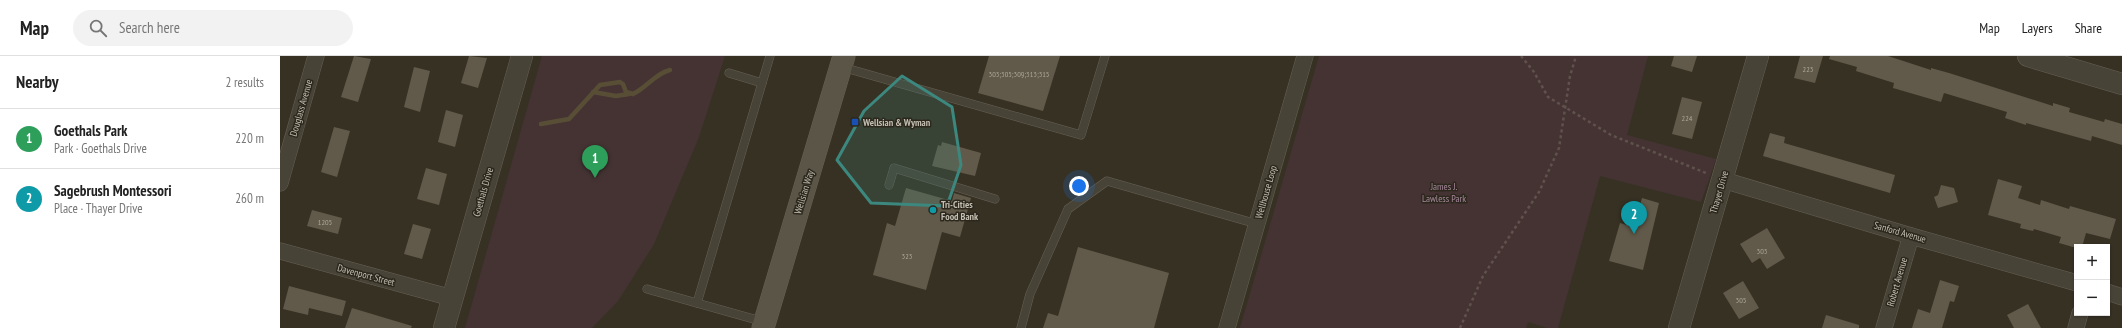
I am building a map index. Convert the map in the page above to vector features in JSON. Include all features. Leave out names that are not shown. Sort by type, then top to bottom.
[{"type":"main road","name":"Wellsian Way","points":[[764,325],[842,62]]},
{"type":"street","name":"Douglass Avenue","points":[[280,183],[316,56]]},
{"type":"street","name":"Goethals Drive","points":[[444,328],[522,56]]},
{"type":"street","name":"Wellhouse Loop","points":[[1227,328],[1305,56]]},
{"type":"street","name":"Thayer Drive","points":[[1679,328],[1716,177],[1758,56]]},
{"type":"street","points":[[2028,56],[2122,84]]},
{"type":"street","name":"Sanford Avenue","points":[[1716,177],[1911,236],[2074,281]]},
{"type":"street","name":"Robert Avenue","points":[[1884,328],[1911,236]]},
{"type":"street","name":"Davenport Street","points":[[280,251],[452,298]]},
{"type":"street","points":[[2110,293],[2122,297]]},
{"type":"street","points":[[2076,328],[2079,316]]},
{"type":"lane","points":[[697,303],[770,56]]},
{"type":"lane","points":[[842,62],[1081,135],[1105,56]]},
{"type":"lane","points":[[729,73],[762,82]]},
{"type":"lane","points":[[889,184],[894,168],[995,199]]},
{"type":"lane","points":[[1022,328],[1030,294],[1068,209],[1107,181],[1257,224]]},
{"type":"lane","points":[[647,289],[697,303],[764,325]]},
{"type":"path","points":[[1521,56],[1534,72],[1548,98],[1611,135],[1716,177]]},
{"type":"path","points":[[1460,328],[1483,276],[1539,192],[1559,148],[1570,76],[1576,56]]},
{"type":"highlighted area","points":[[902,76],[952,107],[961,165],[947,206],[871,203],[837,160],[864,111]]},
{"type":"green space","points":[[542,56],[725,56],[699,137],[654,244],[618,301],[592,328],[465,328]]},
{"type":"green space","name":"James J. Lawless Park","points":[[1319,56],[1648,56],[1627,135],[1716,159],[1701,202],[1600,176],[1558,328],[1547,328],[1528,322],[1526,328],[1240,328]]},
{"type":"building","points":[[354,56],[371,59],[358,102],[341,97]]},
{"type":"building","points":[[469,56],[487,58],[478,88],[461,83]]},
{"type":"building","points":[[989,56],[1060,56],[1043,111],[978,93]]},
{"type":"building","points":[[1674,56],[1697,56],[1692,72],[1671,66]]},
{"type":"building","points":[[1800,56],[1823,56],[1815,83],[1794,78]]},
{"type":"building","points":[[1830,56],[1888,56],[1931,70],[1931,68],[1949,73],[2053,106],[2053,103],[2070,108],[2069,112],[2104,122],[2105,119],[2122,124],[2122,145],[2092,136],[2091,141],[2026,123],[2026,125],[2005,118],[2007,112],[1944,93],[1941,102],[1893,88],[1894,83],[1856,71],[1857,67],[1829,59]]},
{"type":"building","points":[[414,67],[430,71],[420,112],[404,107]]},
{"type":"building","points":[[1682,97],[1702,102],[1692,139],[1672,134]]},
{"type":"building","points":[[446,110],[463,115],[455,147],[438,142]]},
{"type":"building","points":[[334,127],[350,131],[337,177],[321,172]]},
{"type":"building","points":[[1770,133],[1785,137],[1784,143],[1895,175],[1890,193],[1763,156]]},
{"type":"building","points":[[942,142],[981,153],[975,176],[932,166],[938,145],[941,146]]},
{"type":"building","points":[[426,168],[447,174],[439,205],[417,199]]},
{"type":"building","points":[[1998,179],[2022,186],[2018,198],[2040,205],[2041,200],[2069,209],[2070,206],[2116,219],[2110,239],[2086,233],[2083,244],[2074,244],[2073,247],[2059,243],[2061,237],[2034,229],[2033,231],[2020,228],[2021,224],[1988,215]]},
{"type":"building","points":[[1941,185],[1954,188],[1958,202],[1938,208],[1934,197],[1938,195]]},
{"type":"building","points":[[906,188],[952,201],[954,193],[971,198],[960,237],[942,232],[926,290],[873,275],[887,223],[895,226]]},
{"type":"building","points":[[1642,198],[1659,203],[1643,270],[1609,261],[1620,223],[1634,227]]},
{"type":"building","points":[[312,210],[342,218],[338,234],[307,226]]},
{"type":"building","points":[[413,224],[431,229],[422,259],[404,254]]},
{"type":"building","points":[[1767,228],[1785,258],[1767,269],[1760,258],[1752,263],[1740,244]]},
{"type":"building","points":[[1078,247],[1169,273],[1154,328],[1043,328],[1048,313],[1058,316]]},
{"type":"building","points":[[1940,280],[1959,286],[1954,302],[1950,301],[1942,328],[1912,328],[1918,309],[1930,313]]},
{"type":"building","points":[[1743,281],[1759,308],[1739,319],[1723,293]]},
{"type":"building","points":[[289,286],[346,301],[342,316],[309,308],[308,315],[283,309]]},
{"type":"building","points":[[2028,304],[2041,328],[2014,328],[2007,315]]},
{"type":"building","points":[[352,308],[412,326],[411,328],[345,328]]},
{"type":"building","points":[[1826,315],[1859,325],[1859,328],[1822,328]]},
{"type":"waterway","points":[[541,124],[569,119],[600,85],[620,82],[623,84],[626,92],[633,94],[660,74],[670,70]]},
{"type":"waterway","points":[[593,92],[616,96],[629,94]]},
{"type":"place","name":"Wellsian & Wyman","points":[[855,122]]},
{"type":"place","name":"Goethals Park","points":[[595,178]]},
{"type":"place","name":"Tri-Cities Food Bank","points":[[933,210]]},
{"type":"place","name":"Sagebrush Montessori","points":[[1634,234]]}]
